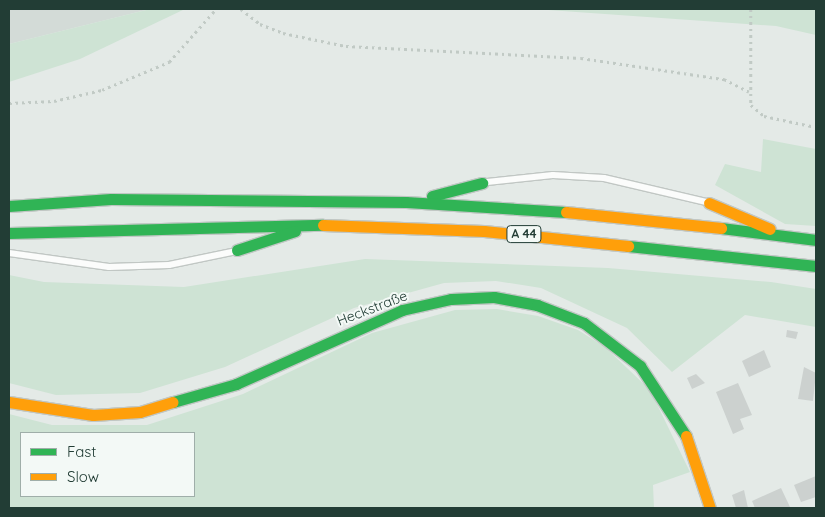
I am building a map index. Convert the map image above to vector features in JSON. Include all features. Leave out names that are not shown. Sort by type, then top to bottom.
[{"type":"main road","points":[[406,202],[482,183]]},
{"type":"main road","name":"A 44","points":[[9,206],[111,199],[406,202],[622,216],[816,240]]},
{"type":"main road","points":[[709,203],[740,213],[782,235]]},
{"type":"main road","points":[[237,250],[310,226]]},
{"type":"main road","name":"A 44","points":[[9,233],[310,226],[493,232],[816,266]]},
{"type":"main road","name":"Heckstraße","points":[[9,402],[93,415],[140,412],[236,384],[402,310],[451,300],[494,297],[537,304],[584,323],[640,366],[684,430],[710,508]]},
{"type":"lane","points":[[482,183],[553,175],[604,178],[709,203]]},
{"type":"lane","points":[[9,253],[109,268],[169,265],[237,250]]},
{"type":"path","points":[[9,103],[54,101],[102,90],[169,62],[216,9]]},
{"type":"path","points":[[241,9],[260,24],[283,33],[346,46],[581,58],[724,79],[749,92]]},
{"type":"path","points":[[751,9],[749,92],[751,105],[764,116],[816,127]]},
{"type":"shaded area","points":[[9,9],[150,9],[9,44]]},
{"type":"green space","points":[[150,9],[185,9],[80,59],[9,82],[9,44]]},
{"type":"green space","points":[[534,9],[816,9],[816,35],[776,26]]},
{"type":"green space","points":[[763,139],[816,149],[816,226],[785,224],[715,185],[725,164],[761,172]]},
{"type":"green space","points":[[365,259],[608,268],[771,282],[816,289],[816,327],[745,315],[672,372],[627,328],[541,288],[496,281],[444,283],[354,308],[225,367],[140,393],[56,395],[9,383],[9,275],[44,282],[184,287]]},
{"type":"green space","points":[[497,309],[538,316],[578,330],[605,347],[650,390],[690,472],[653,485],[654,508],[9,508],[9,414],[52,425],[147,425],[243,394],[372,333],[455,310]]},
{"type":"building","points":[[787,330],[798,332],[796,339],[786,337]]},
{"type":"building","points":[[764,350],[771,367],[749,377],[742,361]]},
{"type":"building","points":[[804,367],[816,373],[813,401],[798,399]]},
{"type":"building","points":[[696,374],[705,383],[692,389],[687,378]]},
{"type":"building","points":[[738,383],[752,415],[740,419],[744,429],[733,434],[716,392]]},
{"type":"building","points":[[816,476],[816,497],[801,502],[794,485]]},
{"type":"building","points":[[781,488],[790,507],[755,508],[752,501]]},
{"type":"building","points":[[744,490],[748,508],[736,508],[732,495]]},
{"type":"traffic: fast","points":[[432,196],[482,183]]},
{"type":"traffic: fast","points":[[9,206],[111,199],[406,202],[566,212]]},
{"type":"traffic: fast","points":[[9,233],[323,225]]},
{"type":"traffic: fast","points":[[721,228],[816,240]]},
{"type":"traffic: fast","points":[[237,250],[295,231]]},
{"type":"traffic: fast","points":[[628,246],[816,266]]},
{"type":"traffic: fast","points":[[173,402],[236,384],[402,310],[451,299],[494,297],[537,305],[584,323],[640,366],[686,436]]},
{"type":"traffic: slow","points":[[709,203],[770,229]]},
{"type":"traffic: slow","points":[[566,212],[721,228]]},
{"type":"traffic: slow","points":[[323,225],[484,231],[628,246]]},
{"type":"traffic: slow","points":[[9,402],[93,415],[140,412],[173,402]]},
{"type":"traffic: slow","points":[[686,436],[710,508]]}]
